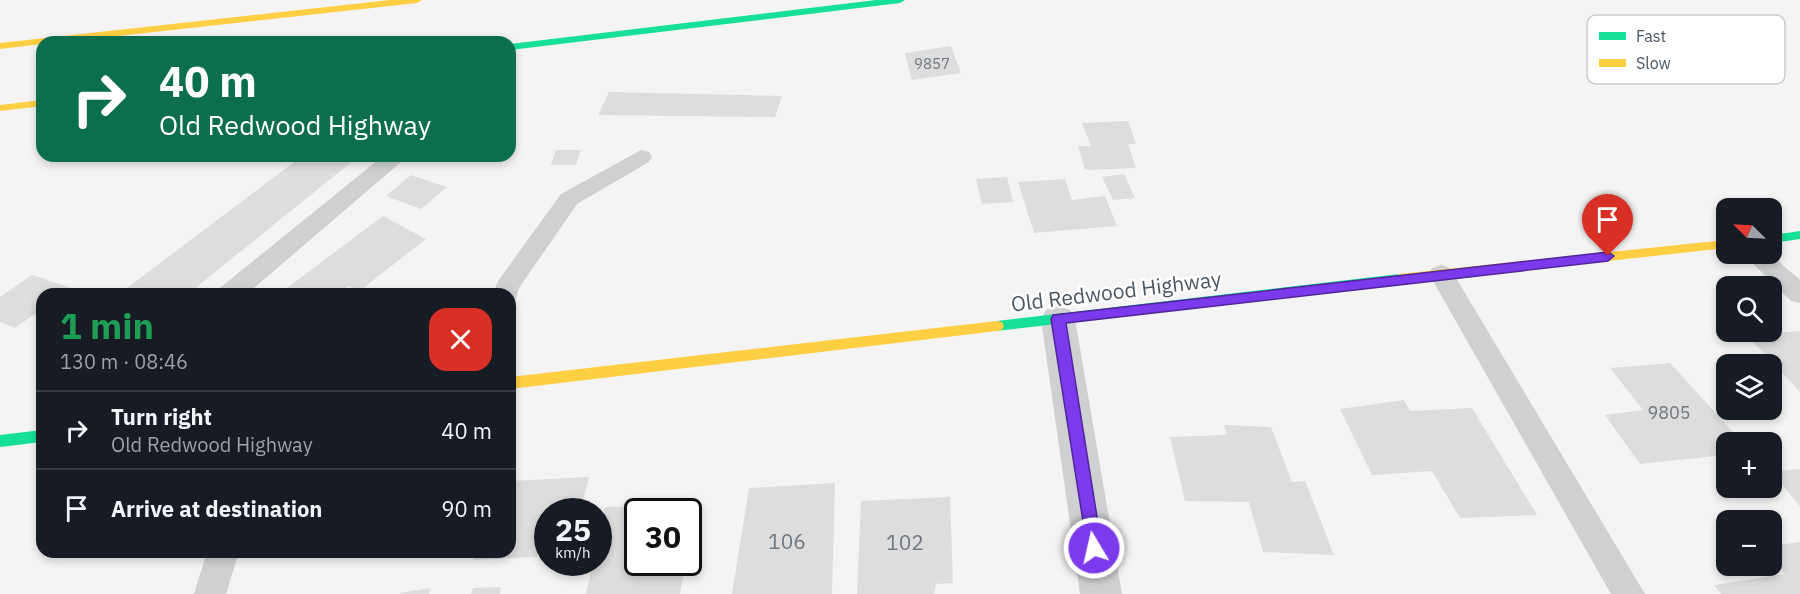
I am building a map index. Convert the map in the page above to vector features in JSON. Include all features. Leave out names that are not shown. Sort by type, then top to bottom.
[{"type":"main road","points":[[90,36],[417,0]]},
{"type":"main road","points":[[516,46],[900,0]]},
{"type":"main road","points":[[82,36],[99,35]]},
{"type":"main road","points":[[0,41],[36,39]]},
{"type":"main road","points":[[0,46],[36,42]]},
{"type":"main road","points":[[0,108],[36,104]]},
{"type":"main road","points":[[1782,238],[1800,235]]},
{"type":"main road","name":"Old Redwood Highway","points":[[516,381],[1441,274],[1716,245]]},
{"type":"main road","points":[[0,441],[36,437]]},
{"type":"street","points":[[1058,319],[1101,594]]},
{"type":"lane","points":[[507,288],[569,199],[641,157]]},
{"type":"lane","points":[[237,288],[390,162]]},
{"type":"lane","points":[[1766,264],[1800,294]]},
{"type":"lane","points":[[1441,274],[1629,594]]},
{"type":"lane","points":[[210,594],[221,558]]},
{"type":"building","points":[[951,46],[961,73],[912,80],[905,53]]},
{"type":"building","points":[[609,92],[782,96],[775,117],[598,115]]},
{"type":"building","points":[[1128,121],[1136,144],[1128,144],[1136,168],[1085,170],[1078,146],[1091,146],[1082,123]]},
{"type":"building","points":[[556,150],[581,150],[576,165],[551,165]]},
{"type":"building","points":[[294,162],[352,162],[195,288],[127,288]]},
{"type":"building","points":[[1124,174],[1135,198],[1113,200],[1102,177]]},
{"type":"building","points":[[411,175],[447,187],[421,209],[386,196]]},
{"type":"building","points":[[1007,177],[1013,202],[982,204],[976,179]]},
{"type":"building","points":[[1065,179],[1072,200],[1105,196],[1117,226],[1034,233],[1018,182]]},
{"type":"building","points":[[383,216],[426,239],[363,288],[349,286],[346,288],[287,288]]},
{"type":"building","points":[[32,275],[71,288],[36,288],[36,313],[15,328],[0,322],[0,297]]},
{"type":"building","points":[[1800,331],[1800,392],[1782,373],[1782,354],[1765,354],[1754,342],[1782,342],[1782,333]]},
{"type":"building","points":[[1670,363],[1716,413],[1716,420],[1722,420],[1733,432],[1716,432],[1716,456],[1640,464],[1605,415],[1643,410],[1610,368]]},
{"type":"building","points":[[1404,400],[1410,411],[1472,408],[1537,515],[1460,518],[1432,471],[1372,475],[1340,409]]},
{"type":"building","points":[[1224,425],[1271,427],[1292,482],[1305,481],[1334,555],[1263,552],[1249,502],[1185,501],[1170,437],[1227,435]]},
{"type":"building","points":[[1800,469],[1800,506],[1782,484],[1782,471]]},
{"type":"building","points":[[589,477],[584,498],[534,498],[534,557],[516,558],[516,481]]},
{"type":"building","points":[[835,483],[832,594],[732,594],[749,488]]},
{"type":"building","points":[[950,497],[953,583],[936,584],[934,594],[857,594],[861,501]]},
{"type":"building","points":[[624,506],[624,576],[683,576],[680,594],[586,594],[590,576],[612,576],[612,507]]},
{"type":"building","points":[[1800,542],[1800,594],[1721,594],[1714,585],[1782,576],[1785,574],[1782,571],[1782,545]]},
{"type":"building","points":[[473,558],[516,558],[473,560]]},
{"type":"building","points":[[501,587],[500,594],[471,594],[473,588]]},
{"type":"building","points":[[430,588],[429,594],[400,594],[400,593]]},
{"type":"traffic: fast","points":[[516,46],[900,0]]},
{"type":"traffic: fast","points":[[1782,238],[1800,235]]},
{"type":"traffic: fast","points":[[997,326],[1399,279]]},
{"type":"traffic: fast","points":[[0,441],[36,437]]},
{"type":"traffic: slow","points":[[91,36],[417,0]]},
{"type":"traffic: slow","points":[[0,46],[36,42]]},
{"type":"traffic: slow","points":[[0,108],[36,104]]},
{"type":"traffic: slow","points":[[1399,279],[1716,245]]},
{"type":"traffic: slow","points":[[516,382],[997,326]]},
{"type":"route","points":[[1094,548],[1058,319],[1608,256]]}]
